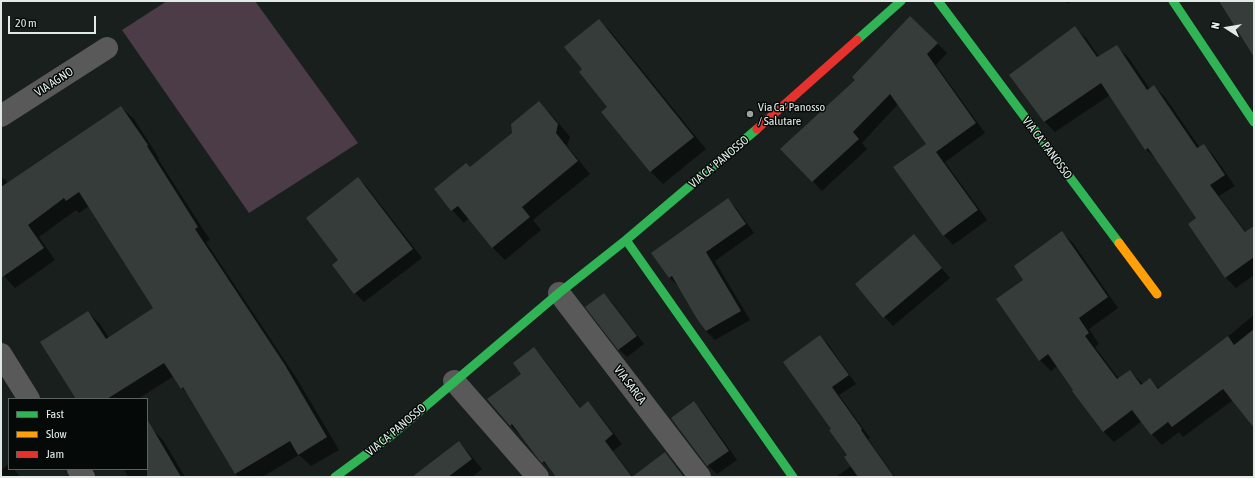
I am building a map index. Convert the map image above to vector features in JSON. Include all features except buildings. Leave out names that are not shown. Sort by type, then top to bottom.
[{"type":"street","name":"VIA CA' PANOSSO","points":[[335,477],[388,438],[454,381],[737,147],[866,30],[901,1]]},
{"type":"street","name":"VIA CA' PANOSSO","points":[[938,1],[1158,294]]},
{"type":"street","points":[[1173,1],[1254,122]]},
{"type":"street","name":"VIA AGNO","points":[[1,116],[107,48]]},
{"type":"street","points":[[626,240],[793,477]]},
{"type":"street","name":"VIA SARCA","points":[[560,293],[700,477]]},
{"type":"street","points":[[1,354],[28,398]]},
{"type":"street","points":[[454,381],[538,477]]},
{"type":"shaded area","points":[[167,1],[255,1],[358,143],[249,213],[122,30]]},
{"type":"traffic: fast","points":[[857,40],[901,1]]},
{"type":"traffic: fast","points":[[938,1],[1119,243]]},
{"type":"traffic: fast","points":[[1173,1],[1254,122]]},
{"type":"traffic: fast","points":[[335,477],[388,438],[559,293],[626,240],[757,129]]},
{"type":"traffic: fast","points":[[626,240],[793,477]]},
{"type":"traffic: slow","points":[[1119,243],[1157,294]]},
{"type":"traffic: jam","points":[[757,129],[857,40]]},
{"type":"place","name":"Via Ca' Panosso / Salutare","points":[[750,114]]}]
